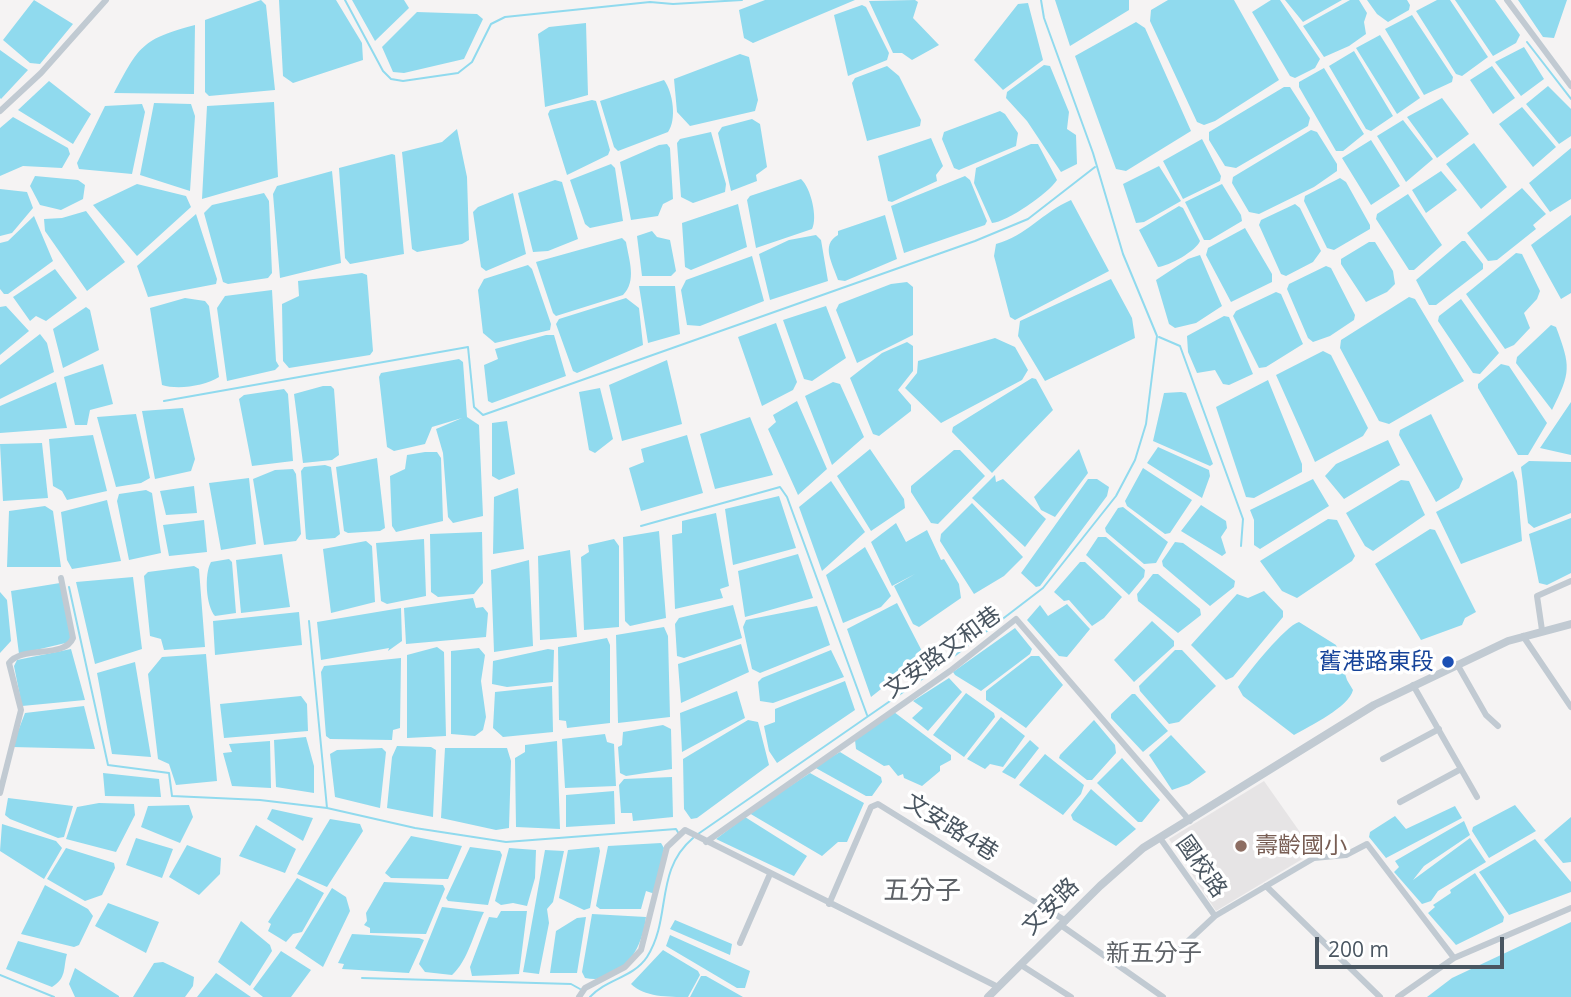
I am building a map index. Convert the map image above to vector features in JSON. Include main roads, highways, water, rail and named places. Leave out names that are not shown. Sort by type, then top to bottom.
[{"type":"water","points":[[34,0],[73,24],[40,64],[30,63],[3,40]]},
{"type":"water","points":[[261,0],[266,5],[275,90],[209,96],[205,92],[205,20]]},
{"type":"water","points":[[279,0],[336,0],[362,43],[363,60],[293,83],[283,76]]},
{"type":"water","points":[[352,0],[404,0],[409,8],[375,41]]},
{"type":"water","points":[[765,0],[855,0],[753,43],[744,38],[739,10]]},
{"type":"water","points":[[1055,0],[1129,0],[1129,10],[1070,46]]},
{"type":"water","points":[[1168,0],[1234,0],[1279,80],[1215,121],[1204,125],[1197,122],[1150,21],[1151,10]]},
{"type":"water","points":[[1271,0],[1280,0],[1320,59],[1315,68],[1295,78],[1290,76],[1252,12]]},
{"type":"water","points":[[1285,0],[1342,0],[1303,22]]},
{"type":"water","points":[[1350,0],[1359,0],[1367,13],[1364,22],[1366,34],[1349,46],[1324,57],[1303,26]]},
{"type":"water","points":[[1367,0],[1407,0],[1410,5],[1409,10],[1388,22],[1377,14]]},
{"type":"water","points":[[1437,0],[1450,0],[1488,57],[1462,76],[1456,74],[1416,11]]},
{"type":"water","points":[[1455,0],[1495,0],[1520,35],[1516,43],[1493,56]]},
{"type":"water","points":[[1518,0],[1567,0],[1554,38],[1543,37]]},
{"type":"water","points":[[869,1],[918,2],[913,18],[939,45],[912,60],[902,53],[893,53]]},
{"type":"water","points":[[1028,3],[1043,60],[1003,90],[974,60],[1018,4]]},
{"type":"water","points":[[862,5],[866,7],[889,53],[887,60],[848,76],[834,15]]},
{"type":"water","points":[[417,12],[477,14],[483,19],[464,59],[404,73],[393,72],[382,47]]},
{"type":"water","points":[[1412,15],[1453,77],[1452,82],[1424,95],[1385,29]]},
{"type":"water","points":[[1136,22],[1145,28],[1191,131],[1126,171],[1116,169],[1075,56]]},
{"type":"water","points":[[586,23],[588,95],[545,107],[538,34],[549,27]]},
{"type":"water","points":[[195,25],[194,94],[114,93],[144,47],[163,35]]},
{"type":"water","points":[[1380,35],[1420,98],[1397,114],[1356,48]]},
{"type":"water","points":[[1524,47],[1544,79],[1521,96],[1495,62]]},
{"type":"water","points":[[0,50],[28,70],[1,99],[0,98]]},
{"type":"water","points":[[1354,51],[1393,116],[1371,131],[1366,129],[1329,66]]},
{"type":"water","points":[[740,54],[749,57],[758,100],[755,111],[690,126],[677,112],[674,79]]},
{"type":"water","points":[[1044,65],[1050,66],[1069,112],[1067,129],[1076,135],[1077,164],[1061,172],[1027,121],[1006,98],[1007,92]]},
{"type":"water","points":[[887,66],[899,76],[921,120],[920,126],[867,141],[852,83],[855,78]]},
{"type":"water","points":[[1492,66],[1515,98],[1493,114],[1470,80]]},
{"type":"water","points":[[1324,68],[1364,134],[1343,151],[1336,151],[1299,87],[1299,82]]},
{"type":"water","points":[[664,80],[673,106],[668,132],[618,151],[614,147],[600,101]]},
{"type":"water","points":[[49,81],[91,114],[73,144],[18,110]]},
{"type":"water","points":[[1548,86],[1571,109],[1571,136],[1559,144],[1526,104]]},
{"type":"water","points":[[1284,87],[1290,87],[1310,118],[1308,126],[1236,168],[1225,166],[1209,140],[1209,132]]},
{"type":"water","points":[[1442,98],[1469,134],[1437,158],[1407,117]]},
{"type":"water","points":[[596,101],[610,150],[608,155],[567,175],[548,114],[550,110]]},
{"type":"water","points":[[274,102],[278,177],[202,199],[207,106]]},
{"type":"water","points":[[154,103],[191,104],[195,116],[190,191],[140,175]]},
{"type":"water","points":[[142,104],[145,112],[132,174],[79,169],[77,163],[105,106]]},
{"type":"water","points":[[1522,107],[1556,147],[1533,167],[1499,124]]},
{"type":"water","points":[[1000,111],[1018,133],[1016,146],[959,170],[954,168],[942,139],[944,132]]},
{"type":"water","points":[[13,117],[68,148],[70,154],[62,168],[23,166],[0,176],[0,128]]},
{"type":"water","points":[[752,119],[760,124],[767,167],[756,175],[757,181],[731,191],[718,133],[722,127]]},
{"type":"water","points":[[1403,120],[1433,159],[1406,182],[1377,136]]},
{"type":"water","points":[[457,129],[467,177],[469,240],[462,244],[417,252],[412,249],[402,152],[442,142]]},
{"type":"water","points":[[1311,130],[1317,132],[1337,164],[1337,171],[1314,187],[1259,214],[1249,212],[1232,183],[1233,177]]},
{"type":"water","points":[[711,132],[726,184],[725,192],[693,203],[681,197],[677,143],[680,139]]},
{"type":"water","points":[[931,138],[943,166],[936,175],[937,181],[892,202],[888,201],[878,156]]},
{"type":"water","points":[[1202,139],[1221,176],[1220,181],[1183,199],[1163,161]]},
{"type":"water","points":[[1371,140],[1400,186],[1371,205],[1342,158]]},
{"type":"water","points":[[1474,143],[1507,187],[1481,209],[1446,164]]},
{"type":"water","points":[[667,144],[670,148],[673,199],[663,204],[658,216],[631,220],[620,162]]},
{"type":"water","points":[[1031,144],[1038,144],[1057,180],[1027,206],[992,223],[974,183],[976,168]]},
{"type":"water","points":[[1571,148],[1571,199],[1550,212],[1529,183]]},
{"type":"water","points":[[395,155],[404,254],[350,264],[345,258],[339,168]]},
{"type":"water","points":[[611,164],[615,168],[623,221],[590,228],[585,224],[570,180]]},
{"type":"water","points":[[1159,166],[1181,201],[1144,222],[1136,223],[1123,184]]},
{"type":"water","points":[[332,171],[341,263],[280,278],[273,194],[277,186]]},
{"type":"water","points":[[1441,171],[1457,190],[1426,213],[1412,190]]},
{"type":"water","points":[[35,176],[78,180],[85,185],[83,199],[61,210],[40,205],[30,186]]},
{"type":"water","points":[[965,176],[970,180],[987,221],[985,225],[904,253],[891,206]]},
{"type":"water","points":[[1340,178],[1346,182],[1370,229],[1334,250],[1327,248],[1304,201],[1305,196]]},
{"type":"water","points":[[801,179],[808,189],[812,203],[812,229],[756,248],[747,200],[750,196]]},
{"type":"water","points":[[555,180],[562,182],[578,239],[548,251],[533,252],[518,193]]},
{"type":"water","points":[[137,184],[186,196],[191,207],[137,256],[93,205]]},
{"type":"water","points":[[1222,184],[1242,221],[1210,240],[1204,240],[1185,202]]},
{"type":"water","points":[[1522,188],[1546,214],[1533,225],[1536,229],[1497,260],[1488,261],[1467,233]]},
{"type":"water","points":[[0,189],[27,192],[33,208],[12,233],[0,236]]},
{"type":"water","points":[[264,193],[269,201],[272,273],[268,278],[228,284],[223,282],[204,213],[212,205]]},
{"type":"water","points":[[513,193],[526,254],[486,271],[481,267],[473,212],[478,207]]},
{"type":"water","points":[[1408,194],[1442,245],[1414,270],[1409,270],[1376,219],[1377,214]]},
{"type":"water","points":[[1071,200],[1109,271],[1015,320],[1010,317],[994,256],[996,244],[1026,230]]},
{"type":"water","points":[[738,204],[747,247],[691,270],[685,267],[682,223]]},
{"type":"water","points":[[1295,204],[1300,208],[1321,251],[1313,262],[1286,276],[1281,274],[1259,225],[1261,220]]},
{"type":"water","points":[[1179,206],[1183,208],[1200,241],[1182,257],[1158,267],[1139,230]]},
{"type":"water","points":[[86,211],[125,262],[87,291],[45,231],[44,219],[62,218]]},
{"type":"water","points":[[196,214],[217,279],[216,284],[148,297],[137,266]]},
{"type":"water","points":[[885,215],[897,259],[845,281],[838,280],[829,249],[838,231]]},
{"type":"water","points":[[1571,215],[1571,293],[1561,299],[1531,245]]},
{"type":"water","points":[[34,216],[53,261],[8,294],[4,294],[0,289],[0,243],[8,241]]},
{"type":"water","points":[[1245,228],[1272,274],[1272,282],[1231,302],[1206,255],[1208,248]]},
{"type":"water","points":[[652,231],[657,237],[670,240],[676,271],[671,276],[642,276],[637,236]]},
{"type":"water","points":[[816,235],[821,240],[828,281],[770,300],[759,254],[789,240]]},
{"type":"water","points":[[622,238],[626,242],[631,270],[630,283],[623,295],[556,316],[536,262]]},
{"type":"water","points":[[1465,241],[1483,264],[1483,269],[1436,305],[1429,305],[1416,280]]},
{"type":"water","points":[[1369,242],[1375,242],[1393,271],[1395,284],[1387,292],[1366,302],[1341,264],[1341,259]]},
{"type":"water","points":[[1516,253],[1522,254],[1540,291],[1537,299],[1524,313],[1530,328],[1514,345],[1505,349],[1466,294]]},
{"type":"water","points":[[1200,255],[1222,306],[1196,323],[1175,328],[1169,324],[1156,280],[1188,259]]},
{"type":"water","points":[[752,256],[764,301],[700,326],[687,325],[681,290],[686,280]]},
{"type":"water","points":[[528,265],[532,269],[551,324],[550,330],[495,343],[483,333],[478,290],[484,279]]},
{"type":"water","points":[[1326,266],[1331,268],[1355,315],[1354,320],[1330,336],[1313,342],[1308,338],[1287,289],[1289,284]]},
{"type":"water","points":[[55,269],[77,298],[46,321],[36,316],[30,321],[13,297]]},
{"type":"water","points":[[362,273],[367,275],[373,351],[370,355],[289,368],[283,361],[282,304],[299,296],[298,281]]},
{"type":"water","points":[[1111,279],[1132,318],[1135,338],[1045,381],[1018,336],[1020,321]]},
{"type":"water","points":[[907,282],[913,287],[913,335],[857,363],[836,310],[839,304],[891,284]]},
{"type":"water","points":[[639,286],[675,286],[680,334],[648,343]]},
{"type":"water","points":[[272,290],[276,361],[279,366],[275,370],[227,381],[217,308],[225,296]]},
{"type":"water","points":[[1276,292],[1281,294],[1303,344],[1266,367],[1259,368],[1233,316],[1236,311]]},
{"type":"water","points":[[1409,297],[1415,299],[1464,381],[1389,424],[1379,421],[1340,348],[1341,340]]},
{"type":"water","points":[[185,298],[205,301],[209,306],[219,377],[199,385],[162,385],[150,308]]},
{"type":"water","points":[[626,298],[639,308],[643,345],[577,373],[573,371],[556,324],[559,319]]},
{"type":"water","points":[[1461,299],[1499,353],[1480,374],[1473,373],[1438,321],[1439,316]]},
{"type":"water","points":[[6,306],[29,331],[0,355],[0,307]]},
{"type":"water","points":[[826,306],[846,358],[812,381],[804,379],[783,320]]},
{"type":"water","points":[[86,307],[90,310],[99,350],[63,368],[53,329]]},
{"type":"water","points":[[1224,316],[1229,317],[1253,374],[1229,385],[1223,384],[1215,370],[1197,373],[1188,352],[1187,336]]},
{"type":"water","points":[[776,323],[797,382],[793,390],[762,406],[738,337]]},
{"type":"water","points":[[1551,325],[1556,327],[1561,340],[1567,369],[1563,387],[1552,410],[1516,363],[1517,357]]},
{"type":"water","points":[[40,334],[47,343],[54,372],[0,399],[0,365]]},
{"type":"water","points":[[554,335],[566,376],[492,403],[488,401],[484,365],[498,359],[495,349]]},
{"type":"water","points":[[995,338],[1015,347],[1028,370],[1022,380],[941,423],[905,388],[917,373],[918,361]]},
{"type":"water","points":[[907,342],[913,346],[913,371],[898,390],[911,405],[911,411],[879,436],[873,434],[850,378],[882,353]]},
{"type":"water","points":[[1323,351],[1331,355],[1368,428],[1363,436],[1315,462],[1276,375]]},
{"type":"water","points":[[459,359],[463,362],[467,417],[479,425],[483,516],[453,523],[448,517],[443,453],[436,429],[462,418],[432,427],[425,444],[394,451],[387,447],[379,377],[381,373]]},
{"type":"water","points":[[667,360],[682,424],[622,441],[609,385]]},
{"type":"water","points":[[103,364],[113,404],[90,410],[87,425],[75,425],[64,377]]},
{"type":"water","points":[[1501,364],[1509,366],[1547,423],[1528,455],[1518,455],[1478,388],[1478,384]]},
{"type":"water","points":[[1032,378],[1036,379],[1053,410],[992,473],[952,432],[953,427]]},
{"type":"water","points":[[1268,380],[1302,464],[1302,472],[1254,498],[1246,497],[1216,407]]},
{"type":"water","points":[[56,382],[67,428],[0,433],[0,406]]},
{"type":"water","points":[[833,382],[840,384],[864,437],[832,465],[805,396]]},
{"type":"water","points":[[331,386],[334,389],[339,455],[332,460],[303,463],[294,394]]},
{"type":"water","points":[[600,388],[613,439],[595,453],[589,450],[579,392]]},
{"type":"water","points":[[284,389],[288,394],[293,461],[252,466],[239,399],[244,395]]},
{"type":"water","points":[[1164,393],[1186,393],[1213,464],[1210,466],[1153,441]]},
{"type":"water","points":[[797,401],[827,469],[798,495],[768,429],[776,422],[773,415]]},
{"type":"water","points":[[1571,402],[1571,455],[1540,448]]},
{"type":"water","points":[[183,408],[195,459],[191,471],[155,479],[142,411]]},
{"type":"water","points":[[136,414],[150,478],[141,483],[116,487],[97,417]]},
{"type":"water","points":[[1431,414],[1463,479],[1459,488],[1436,502],[1399,435],[1400,430]]},
{"type":"water","points":[[750,417],[773,475],[715,489],[700,434]]},
{"type":"water","points":[[507,421],[515,474],[499,480],[492,476],[492,423]]},
{"type":"water","points":[[93,435],[107,491],[67,500],[62,491],[53,486],[49,439]]},
{"type":"water","points":[[687,435],[703,493],[641,511],[629,468],[644,462],[641,449]]},
{"type":"water","points":[[1388,440],[1400,465],[1344,499],[1325,476],[1336,464]]},
{"type":"water","points":[[42,443],[48,498],[3,501],[0,444]]},
{"type":"water","points":[[1158,447],[1209,470],[1210,476],[1202,498],[1147,463]]},
{"type":"water","points":[[870,449],[904,499],[905,508],[871,531],[837,476]]},
{"type":"water","points":[[1079,449],[1088,473],[1055,517],[1041,510],[1034,497]]},
{"type":"water","points":[[954,450],[960,450],[985,476],[938,524],[931,523],[911,492],[911,486]]},
{"type":"water","points":[[437,452],[441,458],[443,521],[396,532],[392,526],[390,476],[405,469],[407,455]]},
{"type":"water","points":[[377,458],[385,528],[380,531],[348,533],[344,531],[336,467]]},
{"type":"water","points":[[1529,461],[1571,462],[1571,513],[1534,528],[1528,523],[1521,467]]},
{"type":"water","points":[[304,467],[331,467],[340,534],[335,538],[309,540],[306,539],[301,471]]},
{"type":"water","points":[[1143,468],[1192,500],[1170,533],[1165,534],[1127,506],[1125,501]]},
{"type":"water","points":[[293,469],[296,474],[301,534],[296,541],[264,545],[253,479],[275,470]]},
{"type":"water","points":[[1513,471],[1517,481],[1522,541],[1461,564],[1436,512]]},
{"type":"water","points":[[995,475],[996,482],[1003,479],[1046,519],[1025,547],[972,498]]},
{"type":"water","points":[[249,478],[256,544],[221,550],[209,483]]},
{"type":"water","points":[[1088,479],[1097,479],[1109,487],[1107,496],[1040,586],[1036,587],[1021,573]]},
{"type":"water","points":[[1313,479],[1329,506],[1260,549],[1254,545],[1254,520],[1250,510]]},
{"type":"water","points":[[1401,480],[1409,481],[1425,515],[1373,551],[1365,546],[1346,513]]},
{"type":"water","points":[[831,481],[865,532],[822,571],[799,507]]},
{"type":"water","points":[[194,486],[197,513],[166,515],[160,491]]},
{"type":"water","points":[[518,488],[524,549],[493,554],[494,497]]},
{"type":"water","points":[[146,490],[152,493],[161,553],[129,560],[117,501],[119,494]]},
{"type":"water","points":[[779,496],[796,548],[733,565],[725,509]]},
{"type":"water","points":[[107,500],[121,561],[72,569],[67,560],[61,512]]},
{"type":"water","points":[[972,503],[1023,557],[1004,576],[974,594],[940,541],[941,534]]},
{"type":"water","points":[[1201,505],[1226,521],[1227,528],[1221,537],[1226,553],[1222,556],[1181,531]]},
{"type":"water","points":[[45,506],[53,511],[61,567],[7,567],[9,511]]},
{"type":"water","points":[[1123,507],[1168,542],[1156,563],[1144,564],[1106,532],[1105,528],[1118,508]]},
{"type":"water","points":[[716,513],[729,586],[720,589],[723,598],[675,609],[672,535],[682,533],[682,521]]},
{"type":"water","points":[[1571,518],[1571,573],[1547,585],[1539,583],[1529,534]]},
{"type":"water","points":[[1328,519],[1337,520],[1355,556],[1352,561],[1297,598],[1282,591],[1260,561]]},
{"type":"water","points":[[204,520],[207,552],[169,556],[163,525]]},
{"type":"water","points":[[896,523],[906,542],[927,530],[941,560],[944,559],[959,584],[961,598],[919,627],[913,624],[894,586],[915,574],[892,586],[871,542]]},
{"type":"water","points":[[1430,529],[1435,530],[1476,612],[1465,618],[1462,625],[1421,640],[1375,564]]},
{"type":"water","points":[[659,531],[666,618],[630,626],[625,621],[623,537]]},
{"type":"water","points":[[482,532],[483,583],[474,594],[438,597],[431,592],[430,534]]},
{"type":"water","points":[[1098,537],[1106,537],[1145,570],[1144,577],[1129,595],[1086,555]]},
{"type":"water","points":[[424,539],[426,596],[387,604],[381,601],[376,543]]},
{"type":"water","points":[[614,539],[619,546],[619,627],[584,630],[581,557],[589,552],[588,545]]},
{"type":"water","points":[[366,541],[372,546],[375,602],[331,613],[323,549]]},
{"type":"water","points":[[1175,542],[1183,543],[1235,581],[1234,587],[1210,606],[1163,566],[1162,561]]},
{"type":"water","points":[[865,547],[891,596],[881,607],[843,623],[826,575]]},
{"type":"water","points":[[570,550],[577,637],[540,640],[538,556]]},
{"type":"water","points":[[282,554],[290,607],[241,613],[236,560]]},
{"type":"water","points":[[798,554],[813,598],[745,617],[738,571]]},
{"type":"water","points":[[229,559],[232,562],[236,613],[215,616],[208,598],[209,567],[211,562]]},
{"type":"water","points":[[529,560],[533,646],[494,652],[491,570]]},
{"type":"water","points":[[1080,562],[1085,562],[1122,597],[1104,618],[1092,626],[1069,600],[1064,601],[1054,592]]},
{"type":"water","points":[[194,566],[199,569],[205,647],[164,650],[161,639],[150,636],[144,576],[148,572]]},
{"type":"water","points":[[1153,574],[1158,574],[1200,609],[1201,615],[1178,633],[1138,601],[1137,594]]},
{"type":"water","points":[[133,577],[142,649],[95,664],[76,582]]},
{"type":"water","points":[[60,583],[74,641],[19,654],[11,591]]},
{"type":"water","points":[[1264,591],[1283,611],[1283,617],[1233,677],[1226,680],[1191,645],[1237,594],[1248,598]]},
{"type":"water","points":[[0,592],[7,600],[11,641],[0,653]]},
{"type":"water","points":[[473,598],[476,608],[483,607],[488,613],[486,637],[406,644],[404,608]]},
{"type":"water","points":[[897,603],[924,655],[871,697],[847,629]]},
{"type":"water","points":[[1067,604],[1090,629],[1067,657],[1059,656],[1027,620],[1040,605],[1048,616]]},
{"type":"water","points":[[733,605],[742,638],[684,658],[677,656],[675,624],[679,618]]},
{"type":"water","points":[[817,606],[830,645],[760,673],[752,669],[743,627],[746,620]]},
{"type":"water","points":[[401,608],[402,641],[388,651],[389,648],[321,660],[317,622]]},
{"type":"water","points":[[299,612],[302,645],[215,655],[213,621]]},
{"type":"water","points":[[1152,621],[1174,641],[1174,646],[1134,682],[1114,660]]},
{"type":"water","points":[[1299,622],[1336,645],[1353,690],[1337,709],[1294,735],[1243,696],[1238,687],[1276,641]]},
{"type":"water","points":[[664,627],[668,636],[670,717],[618,723],[616,635]]},
{"type":"water","points":[[1015,628],[1032,649],[1030,654],[981,691],[955,675],[953,672]]},
{"type":"water","points":[[607,638],[610,645],[610,723],[567,728],[566,721],[559,720],[558,647]]},
{"type":"water","points":[[741,644],[749,672],[681,703],[678,664]]},
{"type":"water","points":[[437,647],[444,652],[446,736],[407,738],[407,655]]},
{"type":"water","points":[[479,648],[485,655],[481,681],[486,717],[483,730],[475,736],[451,734],[451,651]]},
{"type":"water","points":[[71,649],[85,700],[22,706],[14,666],[17,660]]},
{"type":"water","points":[[554,650],[553,682],[507,687],[492,684],[493,661]]},
{"type":"water","points":[[831,650],[844,677],[773,703],[760,701],[758,682],[762,678]]},
{"type":"water","points":[[1175,650],[1182,650],[1216,686],[1179,722],[1169,724],[1140,691],[1139,686]]},
{"type":"water","points":[[206,654],[217,781],[176,785],[169,764],[158,759],[148,674],[162,657]]},
{"type":"water","points":[[1031,656],[1039,656],[1063,685],[1026,728],[986,700],[986,691]]},
{"type":"water","points":[[401,658],[400,728],[393,730],[392,740],[330,739],[326,736],[321,672],[324,666]]},
{"type":"water","points":[[135,662],[151,757],[112,754],[97,673]]},
{"type":"water","points":[[949,678],[962,692],[928,731],[912,718],[923,708],[913,701]]},
{"type":"water","points":[[845,681],[855,710],[777,763],[769,751],[764,726],[775,722],[775,709]]},
{"type":"water","points":[[552,686],[553,732],[503,737],[493,728],[495,692]]},
{"type":"water","points":[[737,691],[745,718],[682,752],[680,713]]},
{"type":"water","points":[[966,693],[994,713],[995,717],[964,757],[933,735]]},
{"type":"water","points":[[1135,694],[1168,731],[1143,752],[1111,718],[1111,714]]},
{"type":"water","points":[[301,696],[307,704],[308,731],[224,738],[220,704]]},
{"type":"water","points":[[84,706],[95,749],[12,747],[25,713]]},
{"type":"water","points":[[894,712],[951,755],[951,760],[940,766],[940,771],[922,786],[904,778],[903,774],[898,776],[889,765],[884,766],[856,749],[855,740]]},
{"type":"water","points":[[1001,717],[1025,736],[1003,767],[990,764],[985,769],[967,759]]},
{"type":"water","points":[[748,720],[758,722],[769,765],[697,818],[691,819],[684,809],[683,759]]},
{"type":"water","points":[[1094,720],[1115,745],[1116,753],[1092,780],[1087,780],[1059,758]]},
{"type":"water","points":[[663,725],[671,729],[672,769],[626,776],[620,773],[618,747],[622,745],[623,732]]},
{"type":"water","points":[[605,734],[607,742],[614,744],[616,786],[565,788],[562,739]]},
{"type":"water","points":[[1171,735],[1206,772],[1189,784],[1172,790],[1149,755]]},
{"type":"water","points":[[306,737],[314,766],[314,793],[276,787],[274,740]]},
{"type":"water","points":[[1030,740],[1039,748],[1015,779],[1002,772]]},
{"type":"water","points":[[270,741],[271,788],[232,786],[223,753],[232,752],[229,744]]},
{"type":"water","points":[[557,741],[560,829],[516,827],[515,758],[525,752],[525,745]]},
{"type":"water","points":[[397,746],[431,747],[436,750],[433,817],[387,808],[392,757]]},
{"type":"water","points":[[382,748],[386,752],[380,808],[335,797],[330,754],[337,750]]},
{"type":"water","points":[[445,748],[507,748],[511,761],[509,828],[496,830],[441,818]]},
{"type":"water","points":[[840,752],[881,777],[882,782],[872,796],[866,796],[814,767]]},
{"type":"water","points":[[1045,754],[1084,785],[1081,794],[1063,815],[1019,785]]},
{"type":"water","points":[[1122,758],[1160,800],[1142,822],[1138,822],[1097,783]]},
{"type":"water","points":[[103,773],[159,779],[161,797],[105,796]]},
{"type":"water","points":[[810,773],[864,803],[847,842],[838,842],[822,856],[749,813]]},
{"type":"water","points":[[672,777],[673,817],[633,821],[632,813],[621,813],[619,785],[624,779]]},
{"type":"water","points":[[1091,789],[1136,829],[1116,846],[1073,820],[1071,815]]},
{"type":"water","points":[[614,791],[615,824],[566,827],[566,795]]},
{"type":"water","points":[[8,798],[73,806],[64,837],[58,838],[10,819],[5,815]]},
{"type":"water","points":[[99,803],[134,804],[135,815],[116,852],[66,839],[77,807]]},
{"type":"water","points":[[189,805],[193,817],[180,843],[141,827],[148,806]]},
{"type":"water","points":[[1515,805],[1536,831],[1489,858],[1472,831],[1473,827]]},
{"type":"water","points":[[1455,806],[1462,818],[1386,858],[1369,837],[1370,832],[1395,816],[1406,829]]},
{"type":"water","points":[[272,809],[313,818],[303,841],[267,819]]},
{"type":"water","points":[[745,817],[807,856],[794,876],[716,839]]},
{"type":"water","points":[[1571,817],[1571,862],[1563,863],[1544,840]]},
{"type":"water","points":[[330,819],[360,824],[363,831],[327,887],[297,874]]},
{"type":"water","points":[[1464,821],[1470,835],[1424,866],[1413,880],[1470,838],[1486,862],[1438,891],[1431,901],[1422,904],[1394,872],[1399,867],[1395,861]]},
{"type":"water","points":[[2,824],[56,841],[62,848],[44,879],[0,851]]},
{"type":"water","points":[[256,825],[296,849],[285,873],[239,856]]},
{"type":"water","points":[[411,836],[462,846],[448,879],[391,878],[385,873]]},
{"type":"water","points":[[136,838],[173,849],[162,878],[126,865]]},
{"type":"water","points":[[1535,839],[1571,882],[1571,892],[1509,915],[1479,872]]},
{"type":"water","points":[[661,843],[664,848],[655,894],[646,891],[641,909],[600,909],[596,906],[608,846]]},
{"type":"water","points":[[187,845],[221,858],[220,874],[199,895],[169,877]]},
{"type":"water","points":[[470,847],[500,851],[502,855],[488,905],[448,901],[446,898]]},
{"type":"water","points":[[599,847],[590,908],[584,910],[559,898],[568,850]]},
{"type":"water","points":[[66,848],[114,863],[115,868],[102,895],[85,901],[47,879]]},
{"type":"water","points":[[509,848],[536,850],[535,878],[527,906],[513,903],[501,905],[495,901]]},
{"type":"water","points":[[545,850],[564,851],[553,902],[547,909],[549,923],[539,974],[523,972]]},
{"type":"water","points":[[1475,873],[1504,917],[1503,922],[1456,945],[1428,913],[1435,907],[1433,905],[1451,893],[1450,890]]},
{"type":"water","points":[[297,878],[324,893],[302,932],[293,934],[286,942],[268,931],[271,924],[268,922]]},
{"type":"water","points":[[384,882],[443,885],[445,889],[426,934],[370,933],[370,928],[364,925],[367,921],[366,913]]},
{"type":"water","points":[[45,885],[88,909],[93,916],[79,945],[74,947],[21,934]]},
{"type":"water","points":[[332,888],[346,897],[350,911],[323,967],[295,948]]},
{"type":"water","points":[[108,903],[159,922],[146,953],[95,926]]},
{"type":"water","points":[[442,907],[484,912],[467,954],[452,975],[425,972],[419,964]]},
{"type":"water","points":[[501,911],[527,911],[519,974],[472,976],[470,967],[489,917],[497,918]]},
{"type":"water","points":[[592,914],[646,917],[640,940],[628,962],[610,976],[598,979],[585,978],[582,972]]},
{"type":"water","points":[[586,917],[577,973],[550,973],[556,931],[577,918]]},
{"type":"water","points":[[675,920],[732,944],[730,955],[670,929]]},
{"type":"water","points":[[241,921],[270,945],[272,951],[250,986],[218,962]]},
{"type":"water","points":[[1571,922],[1571,997],[1427,997],[1452,978]]},
{"type":"water","points":[[352,934],[424,940],[409,973],[342,969],[344,964],[338,963]]},
{"type":"water","points":[[670,935],[750,971],[745,988],[737,988],[666,946]]},
{"type":"water","points":[[18,941],[67,954],[62,976],[57,984],[52,987],[6,969]]},
{"type":"water","points":[[663,950],[698,971],[700,975],[688,997],[649,994],[631,984]]},
{"type":"water","points":[[281,951],[311,970],[291,997],[263,997],[253,989]]},
{"type":"water","points":[[163,962],[194,977],[193,986],[185,997],[133,997],[154,963]]},
{"type":"water","points":[[75,968],[119,997],[75,997],[69,984]]},
{"type":"water","points":[[216,973],[251,997],[197,997]]},
{"type":"water","points":[[701,976],[706,976],[743,997],[690,997]]},
{"type":"waterway","points":[[345,0],[383,71],[391,79],[403,81],[458,73],[472,62],[491,24],[505,17],[650,2],[673,4],[742,0]]},
{"type":"waterway","points":[[698,834],[945,663],[1043,588],[1116,496],[1135,460],[1146,424],[1157,336],[1123,254],[1093,153],[1044,18],[1041,0]]},
{"type":"waterway","points":[[1527,42],[1571,99]]},
{"type":"waterway","points":[[164,401],[468,347],[474,407],[483,415],[975,241],[1028,219],[1095,167]]},
{"type":"waterway","points":[[1159,337],[1180,346],[1243,519],[1241,546]]},
{"type":"waterway","points":[[641,526],[780,487],[787,497],[867,715]]},
{"type":"waterway","points":[[69,587],[108,765],[169,773],[172,796],[260,800],[327,808],[415,828],[506,842],[676,829],[679,834]]},
{"type":"waterway","points":[[309,621],[327,808]]},
{"type":"waterway","points":[[590,997],[634,970],[647,957],[655,942],[673,865],[693,838]]},
{"type":"waterway","points":[[0,975],[54,997]]},
{"type":"waterway","points":[[362,978],[571,984],[580,989]]},
{"type":"place","name":"舊港路東段","points":[[1448,662]]},
{"type":"place","name":"壽齡國小","points":[[1241,846]]},
{"type":"district","name":"五分子","points":[[922,892]]},
{"type":"district","name":"新五分子","points":[[1154,954]]}]
